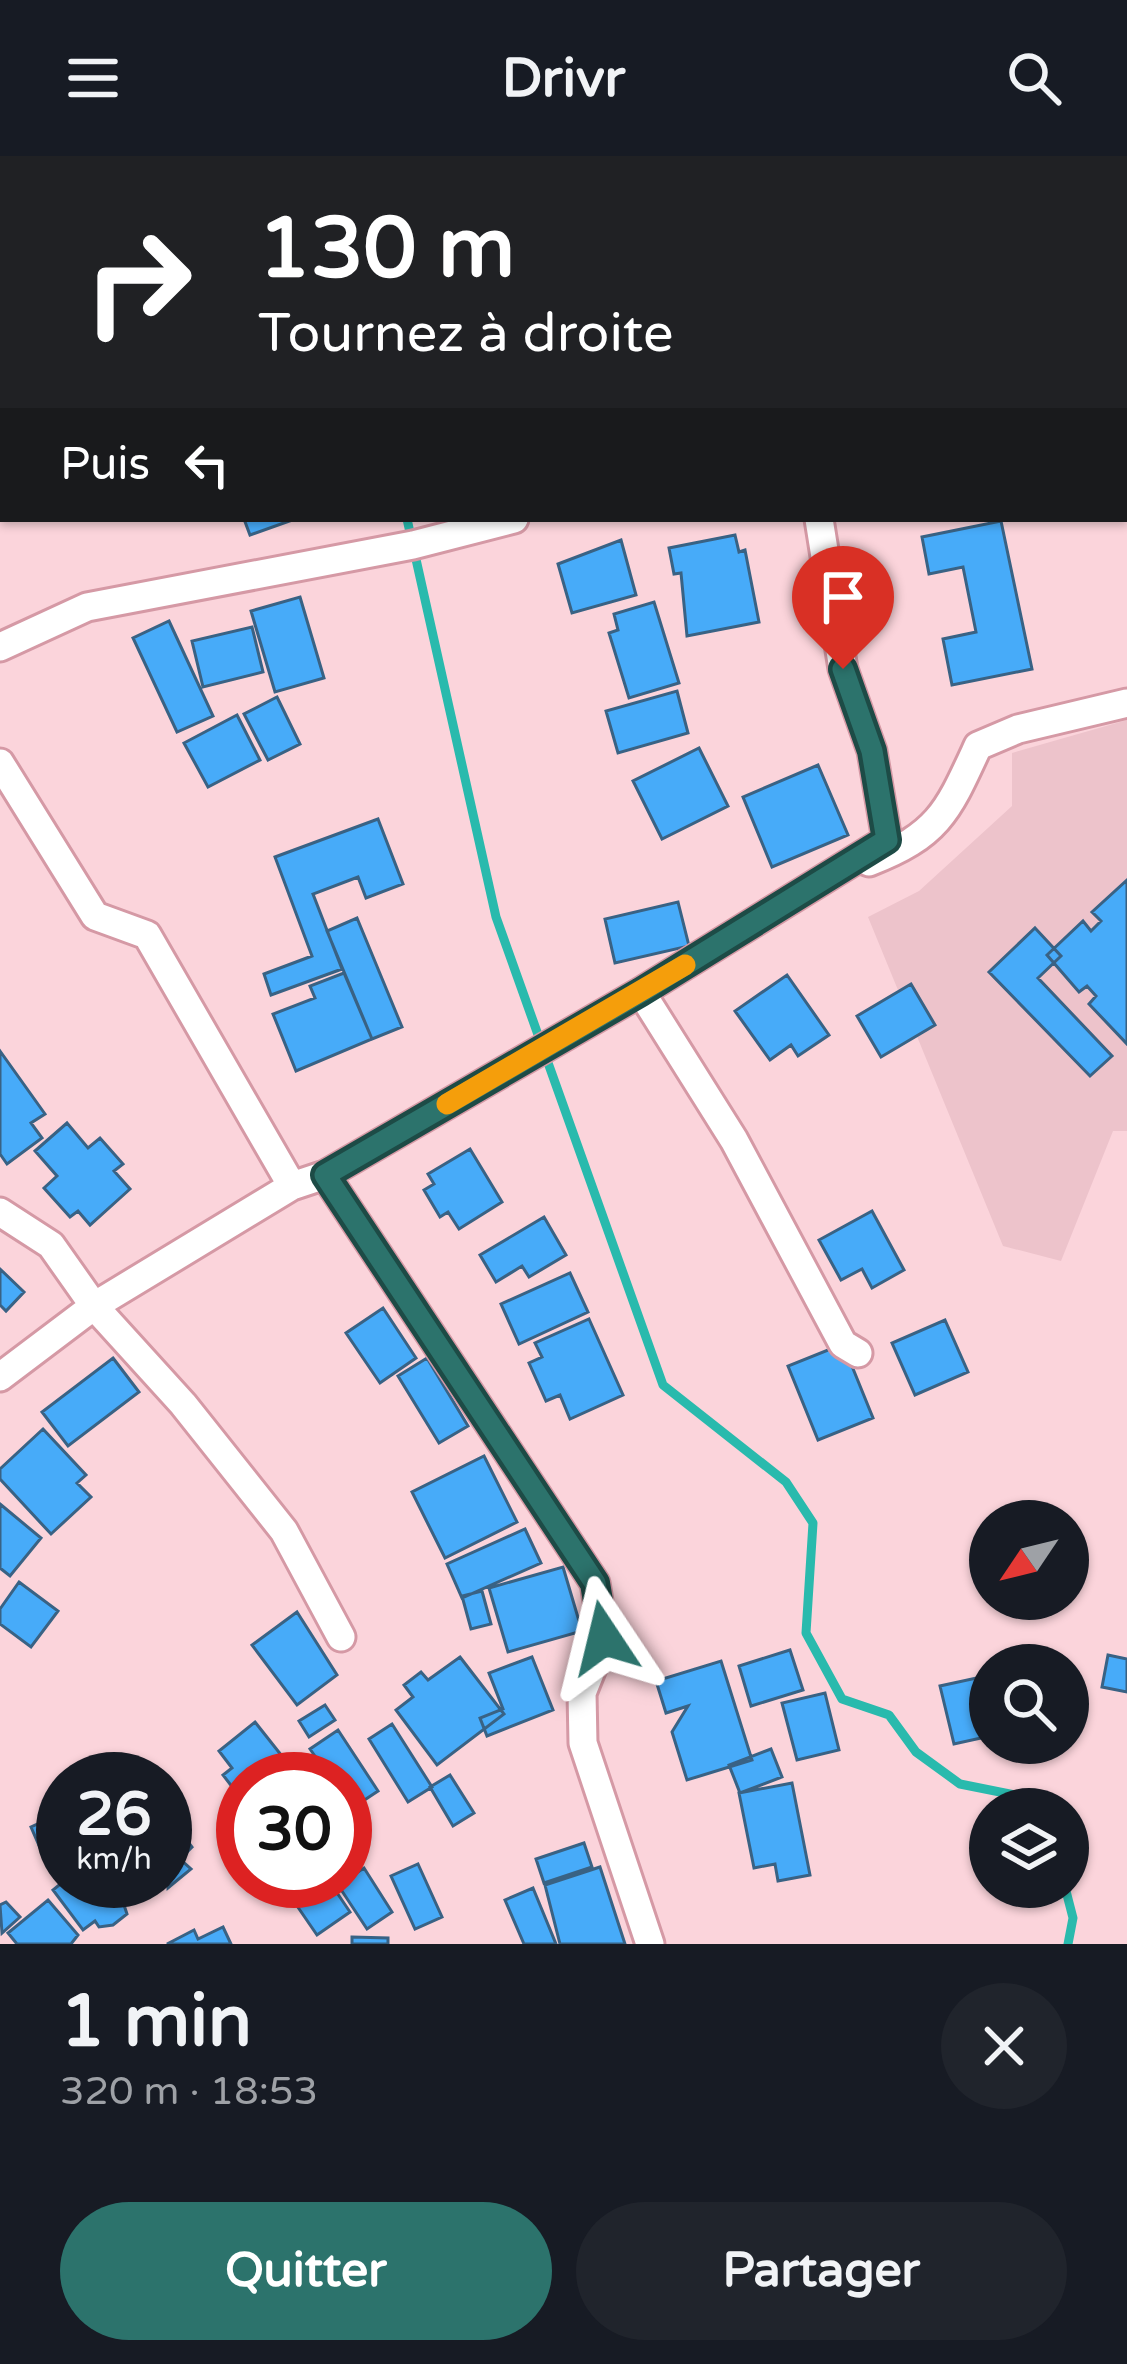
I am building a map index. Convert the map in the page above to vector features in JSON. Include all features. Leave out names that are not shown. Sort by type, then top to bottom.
[{"type":"street","points":[[0,647],[87,607],[412,545],[502,522]]},
{"type":"street","points":[[0,1377],[94,1306],[292,1186],[325,1175],[641,992],[887,840],[872,751],[843,669],[819,522]]},
{"type":"street","points":[[826,879],[913,845],[945,816],[978,746],[1018,729],[1127,703]]},
{"type":"street","points":[[0,763],[95,916],[147,935],[231,1088],[292,1186]]},
{"type":"street","points":[[641,992],[734,1140],[843,1344],[858,1353]]},
{"type":"street","points":[[325,1175],[595,1583],[604,1638],[582,1693],[583,1743],[650,1944]]},
{"type":"street","points":[[0,1212],[51,1245],[94,1306],[183,1404],[284,1531],[341,1637]]},
{"type":"shaded area","points":[[1127,720],[1127,1131],[1113,1131],[1061,1261],[1003,1246],[868,917],[919,891],[1012,806],[1012,753]]},
{"type":"building","points":[[245,522],[287,522],[250,535]]},
{"type":"building","points":[[1001,522],[1032,669],[952,685],[943,639],[976,632],[963,567],[929,574],[922,537]]},
{"type":"building","points":[[735,535],[739,552],[745,550],[759,622],[687,636],[681,573],[674,574],[669,548]]},
{"type":"building","points":[[621,540],[636,595],[572,613],[558,564]]},
{"type":"building","points":[[300,597],[324,678],[275,692],[251,611]]},
{"type":"building","points":[[654,602],[679,683],[629,698],[609,633],[618,630],[614,614]]},
{"type":"building","points":[[169,621],[213,716],[177,732],[133,638]]},
{"type":"building","points":[[252,627],[263,672],[203,687],[192,641]]},
{"type":"building","points":[[677,691],[688,733],[618,753],[606,711]]},
{"type":"building","points":[[277,697],[300,744],[268,760],[244,714]]},
{"type":"building","points":[[237,715],[260,760],[208,787],[184,743]]},
{"type":"building","points":[[699,748],[728,806],[662,839],[633,781]]},
{"type":"building","points":[[818,765],[848,835],[772,867],[743,797]]},
{"type":"building","points":[[378,819],[403,884],[366,898],[358,877],[313,894],[342,969],[271,995],[264,974],[312,956],[275,857]]},
{"type":"building","points":[[1127,880],[1127,1044],[1089,1004],[1096,996],[1087,986],[1079,992],[1047,955],[1083,921],[1091,931],[1101,921],[1092,912]]},
{"type":"building","points":[[678,902],[689,946],[615,963],[605,919]]},
{"type":"building","points":[[357,918],[402,1027],[372,1039],[327,931]]},
{"type":"building","points":[[1035,928],[1061,956],[1038,978],[1112,1056],[1090,1076],[989,972]]},
{"type":"building","points":[[344,973],[372,1039],[296,1071],[273,1014],[315,998],[310,986]]},
{"type":"building","points":[[787,975],[829,1035],[798,1056],[791,1045],[770,1060],[735,1011]]},
{"type":"building","points":[[911,984],[935,1025],[881,1057],[857,1016]]},
{"type":"building","points":[[0,1051],[45,1114],[31,1123],[42,1138],[7,1164],[0,1154]]},
{"type":"building","points":[[67,1123],[88,1148],[100,1138],[123,1164],[114,1171],[130,1189],[90,1225],[78,1211],[70,1217],[44,1188],[57,1176],[35,1151]]},
{"type":"building","points":[[470,1149],[502,1202],[459,1229],[448,1212],[440,1217],[424,1190],[434,1184],[428,1174]]},
{"type":"building","points":[[872,1211],[904,1270],[872,1288],[862,1269],[841,1280],[819,1240]]},
{"type":"building","points":[[544,1217],[566,1255],[529,1277],[522,1266],[496,1282],[480,1255]]},
{"type":"building","points":[[0,1269],[24,1292],[6,1311],[0,1305]]},
{"type":"building","points":[[570,1273],[588,1312],[519,1344],[501,1304]]},
{"type":"building","points":[[383,1308],[416,1358],[380,1383],[346,1333]]},
{"type":"building","points":[[589,1319],[623,1395],[570,1419],[560,1395],[546,1401],[529,1363],[542,1357],[535,1343]]},
{"type":"building","points":[[945,1320],[968,1372],[915,1395],[892,1343]]},
{"type":"building","points":[[843,1344],[873,1418],[818,1440],[788,1366]]},
{"type":"building","points":[[113,1358],[139,1392],[68,1446],[42,1412]]},
{"type":"building","points":[[427,1358],[468,1426],[439,1443],[398,1376]]},
{"type":"building","points":[[43,1429],[86,1475],[77,1483],[91,1497],[51,1534],[0,1479],[0,1469]]},
{"type":"building","points":[[484,1456],[517,1522],[445,1558],[412,1492]]},
{"type":"building","points":[[0,1504],[41,1538],[10,1576],[0,1568]]},
{"type":"building","points":[[525,1529],[541,1563],[462,1598],[447,1564]]},
{"type":"building","points":[[563,1567],[582,1631],[508,1652],[489,1588]]},
{"type":"building","points":[[19,1582],[58,1611],[31,1647],[0,1624],[0,1609]]},
{"type":"building","points":[[482,1591],[491,1624],[471,1629],[462,1596]]},
{"type":"building","points":[[297,1612],[337,1675],[297,1705],[252,1645]]},
{"type":"building","points":[[790,1650],[803,1690],[751,1706],[739,1666]]},
{"type":"building","points":[[1108,1655],[1127,1659],[1127,1692],[1102,1687]]},
{"type":"building","points":[[460,1657],[504,1714],[437,1765],[396,1710],[413,1697],[404,1685],[421,1672],[428,1680]]},
{"type":"building","points":[[532,1657],[553,1710],[487,1736],[480,1718],[503,1709],[489,1673]]},
{"type":"building","points":[[721,1661],[752,1760],[687,1780],[672,1732],[688,1706],[666,1713],[656,1681]]},
{"type":"building","points":[[969,1680],[969,1741],[954,1744],[940,1686]]},
{"type":"building","points":[[825,1693],[839,1750],[797,1760],[782,1703]]},
{"type":"building","points":[[325,1705],[335,1720],[309,1737],[299,1721]]},
{"type":"building","points":[[255,1722],[279,1752],[220,1752]]},
{"type":"building","points":[[392,1724],[432,1787],[408,1802],[369,1739]]},
{"type":"building","points":[[338,1730],[352,1752],[312,1752],[310,1749]]},
{"type":"building","points":[[771,1749],[782,1777],[740,1793],[729,1765]]},
{"type":"building","points":[[450,1775],[474,1813],[453,1826],[430,1787]]},
{"type":"building","points":[[792,1783],[810,1875],[778,1881],[775,1864],[754,1868],[739,1793]]},
{"type":"building","points":[[584,1843],[592,1867],[544,1883],[536,1859]]},
{"type":"building","points":[[418,1864],[442,1917],[415,1929],[391,1876]]},
{"type":"building","points":[[600,1867],[625,1944],[560,1944],[545,1885]]},
{"type":"building","points":[[372,1881],[392,1912],[367,1929],[353,1908],[372,1908]]},
{"type":"building","points":[[533,1888],[556,1944],[524,1944],[505,1900]]},
{"type":"building","points":[[6,1902],[20,1917],[2,1933],[0,1905]]},
{"type":"building","points":[[38,1908],[55,1908],[78,1935],[71,1944],[17,1944],[8,1933]]},
{"type":"building","points":[[66,1908],[125,1908],[127,1914],[113,1925],[99,1927],[95,1921],[83,1930]]},
{"type":"building","points":[[298,1908],[347,1908],[350,1912],[317,1935]]},
{"type":"building","points":[[223,1927],[231,1944],[167,1944],[194,1930],[198,1939]]},
{"type":"building","points":[[352,1937],[388,1938],[388,1944],[352,1944]]},
{"type":"waterway","points":[[408,522],[496,917],[663,1385],[786,1482],[813,1523],[806,1633],[842,1699],[889,1715],[916,1752],[960,1784],[980,1788]]},
{"type":"waterway","points":[[1068,1944],[1070,1908]]},
{"type":"slow traffic","points":[[447,1104],[685,965]]},
{"type":"route","points":[[604,1638],[595,1583],[325,1175],[641,992],[887,840],[872,751],[843,669]]}]
